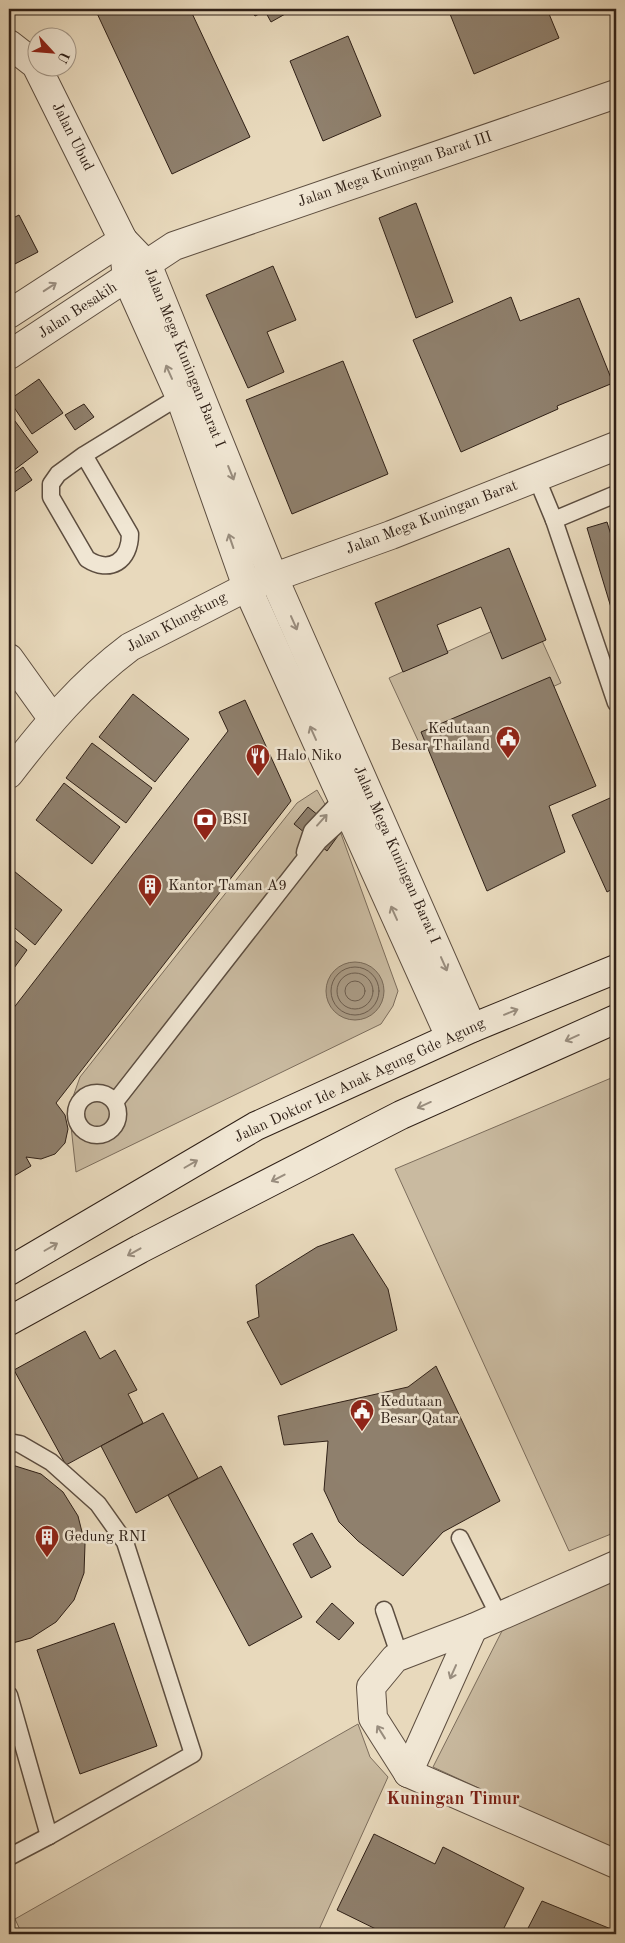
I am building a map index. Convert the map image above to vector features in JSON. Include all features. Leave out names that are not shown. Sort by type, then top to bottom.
[{"type":"street","name":"Jalan Ubud","points":[[9,44],[36,65],[123,240]]},
{"type":"street","name":"Jalan Mega Kuningan Barat III","points":[[138,273],[174,246],[616,94]]},
{"type":"street","name":"Jalan Mega Kuningan Barat III","points":[[123,240],[174,246]]},
{"type":"street","name":"Jalan Mega Kuningan Barat I","points":[[123,240],[188,391],[273,576],[356,796],[461,1032]]},
{"type":"street","points":[[9,314],[123,240]]},
{"type":"street","name":"Jalan Besakih","points":[[9,355],[138,273]]},
{"type":"street","name":"Jalan Mega Kuningan Barat I","points":[[188,391],[247,587],[356,796]]},
{"type":"street","name":"Jalan Mega Kuningan Barat","points":[[247,587],[273,576],[391,535],[616,446]]},
{"type":"street","name":"Jalan Klungkung","points":[[9,774],[52,718],[79,691],[130,647],[247,587]]},
{"type":"street","points":[[9,658],[52,718]]},
{"type":"street","name":"Jalan Doktor Ide Anak Agung Gde Agung","points":[[9,1271],[256,1126],[461,1032],[616,970]]},
{"type":"street","points":[[9,1321],[140,1249],[401,1115],[616,1018]]},
{"type":"street","points":[[616,1565],[473,1628],[396,1658],[372,1687],[373,1718],[408,1773],[616,1864]]},
{"type":"street","points":[[408,1773],[473,1628]]},
{"type":"lane","points":[[84,455],[130,534],[130,547],[125,558],[104,567],[97,566],[87,559],[51,497],[51,484],[58,474],[84,455],[188,391]]},
{"type":"lane","points":[[536,479],[554,520],[616,703]]},
{"type":"lane","points":[[554,520],[616,494]]},
{"type":"lane","points":[[115,1102],[319,840],[342,820],[356,796]]},
{"type":"lane","points":[[9,1442],[20,1444],[51,1462],[98,1504],[125,1542],[193,1754],[49,1836],[9,1856]]},
{"type":"lane","points":[[460,1538],[499,1616]]},
{"type":"lane","points":[[384,1610],[400,1657]]},
{"type":"lane","points":[[9,1695],[49,1836]]},
{"type":"shaded area","points":[[530,614],[561,683],[421,747],[389,678]]},
{"type":"shaded area","points":[[317,790],[340,831],[398,991],[393,1006],[381,1024],[76,1172],[69,1108],[80,1077],[297,803]]},
{"type":"shaded area","points":[[616,1076],[616,1532],[569,1551],[395,1169]]},
{"type":"shaded area","points":[[616,1579],[616,1851],[433,1767],[504,1627]]},
{"type":"shaded area","points":[[358,1724],[370,1757],[388,1777],[317,1934],[22,1934],[15,1919]]},
{"type":"water","points":[[349,962],[361,962],[376,970],[384,985],[384,997],[376,1012],[361,1020],[349,1020],[334,1012],[326,997],[326,985],[334,970]]},
{"type":"building","points":[[95,9],[190,9],[250,137],[172,174]]},
{"type":"building","points":[[250,9],[294,9],[271,22],[265,11],[255,16]]},
{"type":"building","points":[[448,9],[547,9],[559,38],[474,74]]},
{"type":"building","points":[[348,36],[381,116],[323,141],[290,61]]},
{"type":"building","points":[[416,203],[453,302],[416,318],[379,218]]},
{"type":"building","points":[[19,215],[38,252],[9,267],[9,220]]},
{"type":"building","points":[[273,266],[296,320],[267,332],[284,372],[248,388],[206,295]]},
{"type":"building","points":[[511,297],[520,321],[579,298],[613,383],[557,406],[558,409],[461,452],[413,340]]},
{"type":"building","points":[[343,361],[388,474],[292,514],[246,400]]},
{"type":"building","points":[[39,379],[63,413],[32,434],[9,400]]},
{"type":"building","points":[[84,404],[94,417],[75,430],[65,415]]},
{"type":"building","points":[[9,413],[38,452],[9,474]]},
{"type":"building","points":[[23,467],[32,480],[13,493],[9,485],[9,477]]},
{"type":"building","points":[[607,522],[612,538],[616,536],[616,624],[587,528]]},
{"type":"building","points":[[509,548],[546,640],[502,659],[481,607],[437,625],[448,653],[403,672],[375,603]]},
{"type":"building","name":"Kedutaan Besar Thailand","points":[[550,677],[596,786],[549,806],[565,852],[487,891],[421,732]]},
{"type":"building","points":[[133,694],[189,739],[155,782],[99,737]]},
{"type":"building","name":"Kantor Taman A9","points":[[245,700],[291,801],[56,1103],[65,1115],[68,1129],[65,1143],[55,1154],[41,1159],[26,1157],[31,1166],[9,1179],[9,1014],[228,731],[219,712]]},
{"type":"building","points":[[92,743],[152,788],[126,823],[66,778]]},
{"type":"building","points":[[64,783],[120,827],[92,864],[36,820]]},
{"type":"building","points":[[610,798],[616,813],[616,887],[607,892],[572,815]]},
{"type":"building","points":[[308,807],[340,833],[327,851],[294,824]]},
{"type":"building","points":[[9,867],[62,910],[35,945],[9,923]]},
{"type":"building","points":[[9,936],[27,950],[9,975]]},
{"type":"building","points":[[353,1234],[388,1289],[397,1330],[281,1385],[247,1322],[259,1317],[256,1285],[317,1247]]},
{"type":"building","points":[[85,1331],[100,1359],[115,1350],[137,1390],[128,1394],[143,1423],[66,1465],[14,1370]]},
{"type":"building","points":[[436,1366],[500,1501],[443,1532],[403,1576],[358,1541],[339,1522],[324,1490],[328,1441],[284,1445],[278,1416],[408,1387]]},
{"type":"building","points":[[163,1413],[198,1478],[136,1513],[101,1446]]},
{"type":"building","name":"Gedung RNI","points":[[9,1464],[41,1474],[63,1492],[78,1516],[85,1544],[84,1573],[74,1600],[56,1622],[31,1638],[9,1644]]},
{"type":"building","points":[[221,1466],[302,1617],[249,1646],[168,1495]]},
{"type":"building","points":[[312,1533],[331,1567],[311,1578],[293,1544]]},
{"type":"building","points":[[332,1603],[354,1623],[339,1640],[316,1622]]},
{"type":"building","points":[[114,1623],[157,1746],[80,1774],[37,1650]]},
{"type":"building","points":[[374,1834],[435,1864],[443,1847],[524,1888],[501,1934],[386,1934],[337,1910]]},
{"type":"building","points":[[542,1901],[616,1931],[616,1934],[525,1934]]},
{"type":"place","name":"Kedutaan Besar Thailand","points":[[508,759]]},
{"type":"place","name":"Halo Niko","points":[[258,777]]},
{"type":"place","name":"BSI","points":[[205,841]]},
{"type":"place","name":"Kantor Taman A9","points":[[150,907]]},
{"type":"place","name":"Kedutaan Besar Qatar","points":[[362,1432]]},
{"type":"place","name":"Gedung RNI","points":[[47,1558]]},
{"type":"district","name":"Kuningan Timur","points":[[453,1799]]}]
